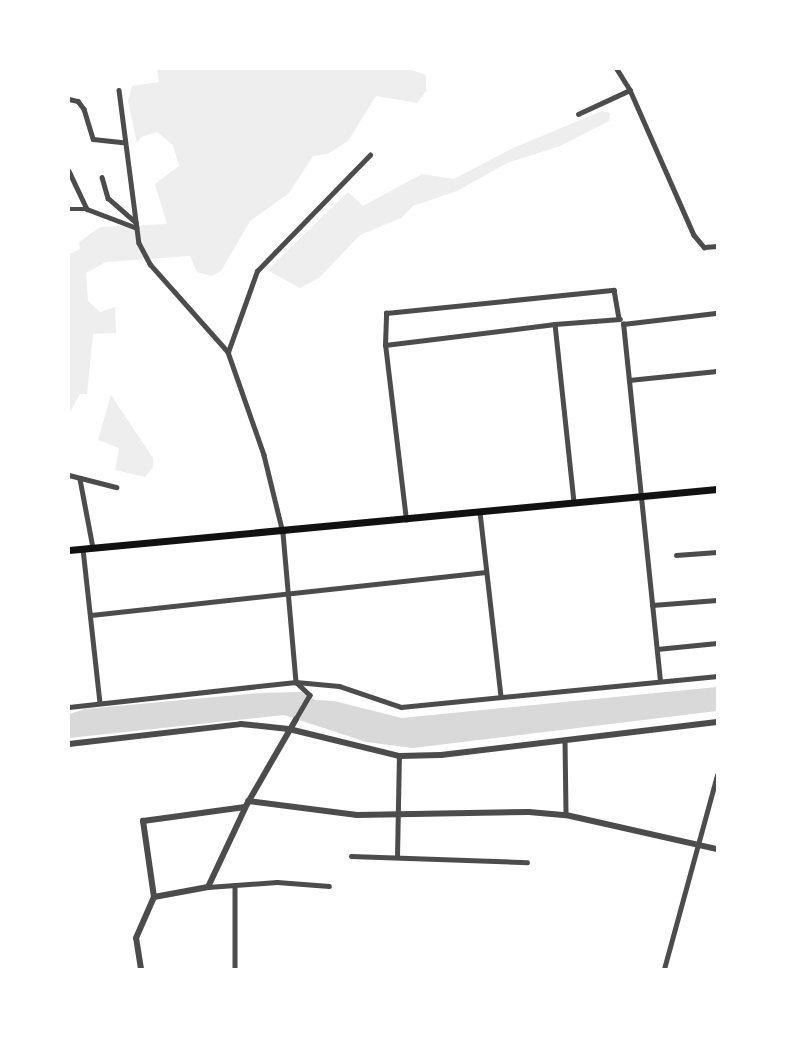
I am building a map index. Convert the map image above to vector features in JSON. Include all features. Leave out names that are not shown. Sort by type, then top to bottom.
[{"type":"main road","points":[[69,550],[283,533],[717,489]]},
{"type":"street","points":[[617,69],[630,90],[694,236],[704,247],[717,246]]},
{"type":"street","points":[[119,90],[123,142],[136,225],[150,264],[228,352],[264,455],[283,533],[296,682],[310,695],[247,804],[208,887]]},
{"type":"street","points":[[578,114],[630,90]]},
{"type":"street","points":[[69,99],[78,101],[84,109],[93,139],[123,142]]},
{"type":"street","points":[[228,352],[257,271],[369,154]]},
{"type":"street","points":[[69,171],[87,209]]},
{"type":"street","points":[[102,177],[108,198],[136,225]]},
{"type":"street","points":[[69,209],[87,209],[136,225]]},
{"type":"street","points":[[406,520],[385,345],[386,314],[532,296],[614,290],[619,317],[623,324],[660,681]]},
{"type":"street","points":[[623,324],[717,313]]},
{"type":"street","points":[[385,345],[619,317]]},
{"type":"street","points":[[555,324],[574,503]]},
{"type":"street","points":[[629,380],[717,371]]},
{"type":"street","points":[[69,475],[116,487]]},
{"type":"street","points":[[80,478],[93,548]]},
{"type":"street","points":[[480,512],[501,697]]},
{"type":"street","points":[[83,549],[100,702]]},
{"type":"street","points":[[676,555],[717,552]]},
{"type":"street","points":[[91,615],[486,572]]},
{"type":"street","points":[[652,605],[717,600]]},
{"type":"street","points":[[657,649],[717,643]]},
{"type":"street","points":[[69,707],[296,682],[339,686],[401,707],[717,676]]},
{"type":"street","points":[[69,744],[241,724],[289,729],[399,756],[717,722]]},
{"type":"street","points":[[565,740],[566,815]]},
{"type":"street","points":[[397,857],[399,756]]},
{"type":"street","points":[[664,969],[717,775]]},
{"type":"street","points":[[141,969],[136,938],[148,918],[154,897],[143,821],[247,804],[357,815],[529,812],[566,815],[717,849]]},
{"type":"street","points":[[351,856],[527,862]]},
{"type":"street","points":[[154,897],[208,887],[277,882],[329,886]]},
{"type":"street","points":[[235,885],[235,969]]},
{"type":"shaded area","points":[[157,69],[409,69],[426,75],[426,91],[417,103],[376,96],[348,141],[328,154],[313,156],[289,193],[250,221],[221,271],[211,276],[197,272],[190,256],[106,262],[86,273],[88,301],[100,312],[115,307],[116,333],[93,334],[87,394],[80,394],[69,414],[69,254],[80,249],[79,242],[100,227],[167,224],[155,184],[179,166],[173,145],[157,132],[141,137],[137,143],[128,101],[132,86],[159,82]]},
{"type":"shaded area","points":[[602,111],[610,113],[609,121],[560,146],[507,163],[457,191],[413,206],[401,218],[360,235],[319,278],[300,288],[267,270],[348,192],[363,206],[422,174],[454,179],[513,148]]},
{"type":"shaded area","points":[[111,395],[153,458],[153,467],[145,477],[115,470],[119,448],[98,440]]},
{"type":"shaded area","points":[[717,687],[717,711],[413,748],[366,742],[284,715],[69,738],[69,714],[85,709],[259,693],[301,692],[315,700],[334,701],[402,718]]}]
